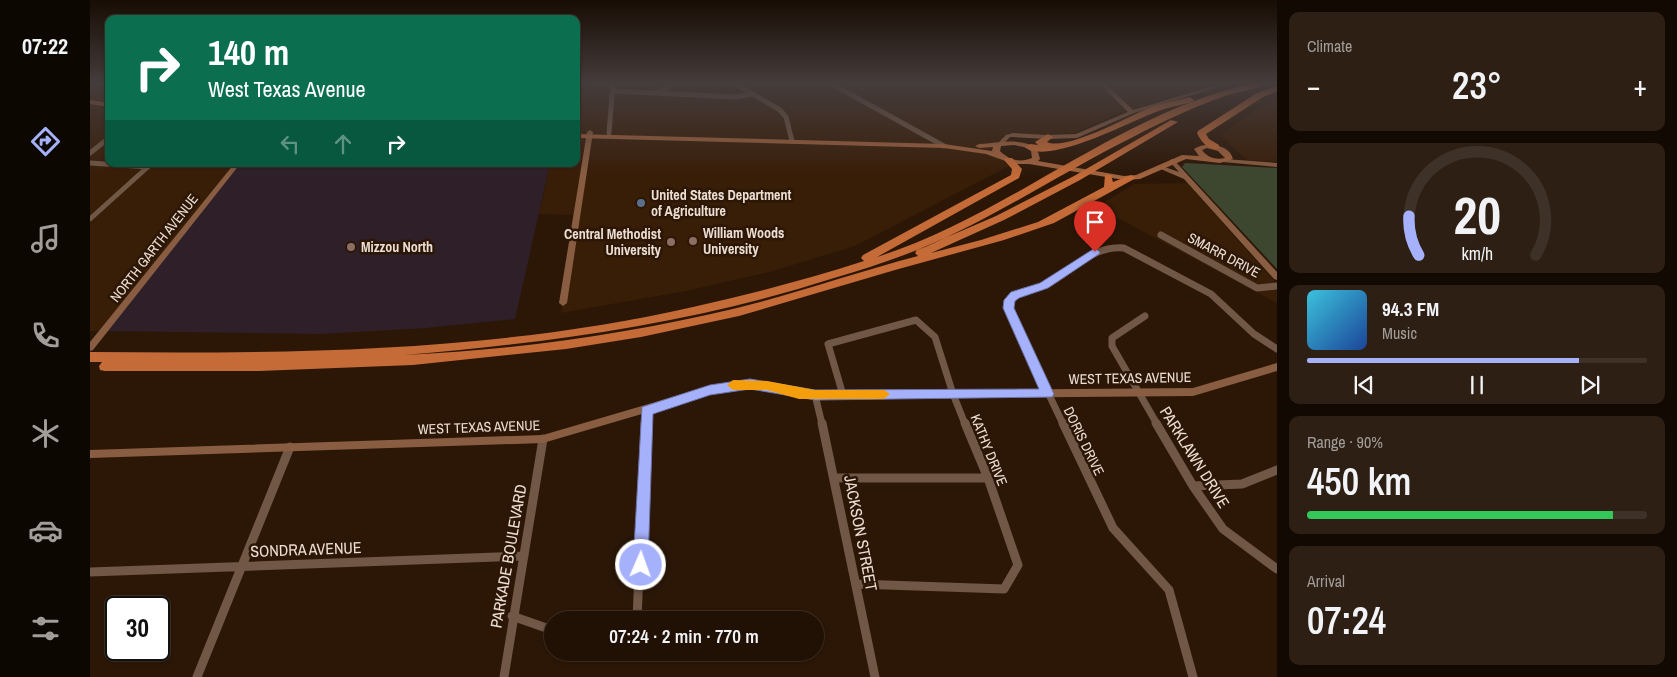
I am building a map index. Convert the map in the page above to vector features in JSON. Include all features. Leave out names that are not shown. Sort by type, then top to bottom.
[{"type":"highway","points":[[1031,148],[1074,144],[1141,115]]},
{"type":"highway","points":[[95,361],[342,355],[420,351],[520,341],[630,323],[721,305],[825,277],[888,257],[965,224],[1059,169],[1171,115]]},
{"type":"highway","points":[[890,267],[1000,218],[1077,178],[1187,115]]},
{"type":"highway","points":[[1216,147],[1205,140],[1201,133],[1230,115]]},
{"type":"highway","points":[[1046,137],[1040,142],[1047,146],[1056,147]]},
{"type":"highway","points":[[825,277],[868,258],[921,227],[1006,183],[1016,176],[1018,172],[1006,159]]},
{"type":"highway","points":[[95,361],[210,367],[340,365],[420,361],[599,340],[718,317],[829,287],[890,267],[979,245],[1049,222],[1109,182],[1131,178]]},
{"type":"main road","points":[[580,132],[589,134],[689,138],[944,146],[1014,142],[1031,148],[1059,169]]},
{"type":"main road","points":[[580,135],[609,133],[680,135],[689,138]]},
{"type":"main road","points":[[1000,143],[996,151],[1006,159]]},
{"type":"main road","points":[[944,146],[988,152],[1022,163],[1031,162],[1109,182]]},
{"type":"main road","points":[[1159,167],[1160,163],[1171,157],[1206,146],[1216,147],[1227,158]]},
{"type":"main road","points":[[1031,148],[1036,159],[1031,162]]},
{"type":"main road","points":[[1198,149],[1203,156],[1211,160]]},
{"type":"main road","points":[[1131,178],[1185,157],[1211,160],[1227,158]]},
{"type":"street","points":[[609,133],[610,115]]},
{"type":"street","points":[[783,115],[792,141]]},
{"type":"street","points":[[887,115],[944,146]]},
{"type":"street","points":[[1000,143],[1008,136],[1013,135],[1078,136],[1126,115]]},
{"type":"street","points":[[563,303],[589,134]]},
{"type":"street","points":[[1031,148],[1030,139],[1046,137]]},
{"type":"street","points":[[90,153],[105,141]]},
{"type":"street","points":[[1227,158],[1256,164],[1277,165]]},
{"type":"street","points":[[1172,162],[1277,277]]},
{"type":"street","points":[[90,163],[105,164]]},
{"type":"street","points":[[90,219],[147,167]]},
{"type":"street","name":"NORTH GARTH AVENUE","points":[[90,348],[235,167]]},
{"type":"street","points":[[1159,167],[1186,178]]},
{"type":"street","name":"SMARR DRIVE","points":[[1160,235],[1257,288],[1277,286]]},
{"type":"street","name":"DORIS DRIVE","points":[[1193,677],[1169,590],[1113,528],[1008,308],[1010,300],[1015,295],[1044,286],[1102,248],[1124,248],[1210,294],[1254,334],[1277,349]]},
{"type":"street","name":"PARKLAWN DRIVE","points":[[1145,316],[1112,338],[1112,346],[1193,486],[1223,529],[1277,569]]},
{"type":"street","name":"KATHY DRIVE","points":[[843,395],[828,344],[916,320],[934,337],[953,394],[988,478],[1018,565],[1004,589],[856,584]]},
{"type":"street","name":"WEST TEXAS AVENUE","points":[[90,454],[543,440],[731,385],[767,386],[799,394],[815,395],[1193,392],[1277,367]]},
{"type":"street","name":"JACKSON STREET","points":[[815,395],[836,478],[875,677]]},
{"type":"street","points":[[637,611],[646,410]]},
{"type":"street","name":"PARKADE BOULEVARD","points":[[504,677],[512,616],[543,440]]},
{"type":"street","points":[[197,677],[290,447]]},
{"type":"street","points":[[1193,486],[1242,484],[1277,470]]},
{"type":"street","points":[[836,478],[988,478]]},
{"type":"street","name":"SONDRA AVENUE","points":[[90,572],[524,556]]},
{"type":"street","points":[[512,616],[544,627]]},
{"type":"shaded area","points":[[90,115],[105,115],[105,167],[234,167],[103,331],[90,331]]},
{"type":"shaded area","points":[[580,115],[1116,115],[1074,133],[1058,135],[1023,134],[1003,138],[997,155],[1009,166],[855,246],[770,272],[686,291],[561,313],[576,215],[539,214],[549,167],[580,167]]},
{"type":"shaded area","points":[[1249,115],[1277,115],[1277,162],[1247,160],[1221,136]]},
{"type":"shaded area","name":"Mizzou North","points":[[235,167],[549,167],[515,319],[426,328],[320,334],[103,331]]},
{"type":"shaded area","points":[[1187,183],[1277,284],[1277,303],[1097,207],[1134,184]]},
{"type":"green space","points":[[1185,163],[1277,168],[1277,269],[1182,167]]},
{"type":"slow traffic","points":[[733,385],[767,386],[799,394],[815,395],[884,394]]},
{"type":"place","name":"United States Department of Agriculture","points":[[641,203]]},
{"type":"place","name":"William Woods University","points":[[693,241]]},
{"type":"place","name":"Central Methodist University","points":[[671,242]]},
{"type":"place","name":"Mizzou North","points":[[351,247]]},
{"type":"route","points":[[641,565],[646,410],[710,390],[731,385],[750,384],[799,394],[815,395],[1048,394],[1008,308],[1010,300],[1015,295],[1044,286],[1095,252]]}]
